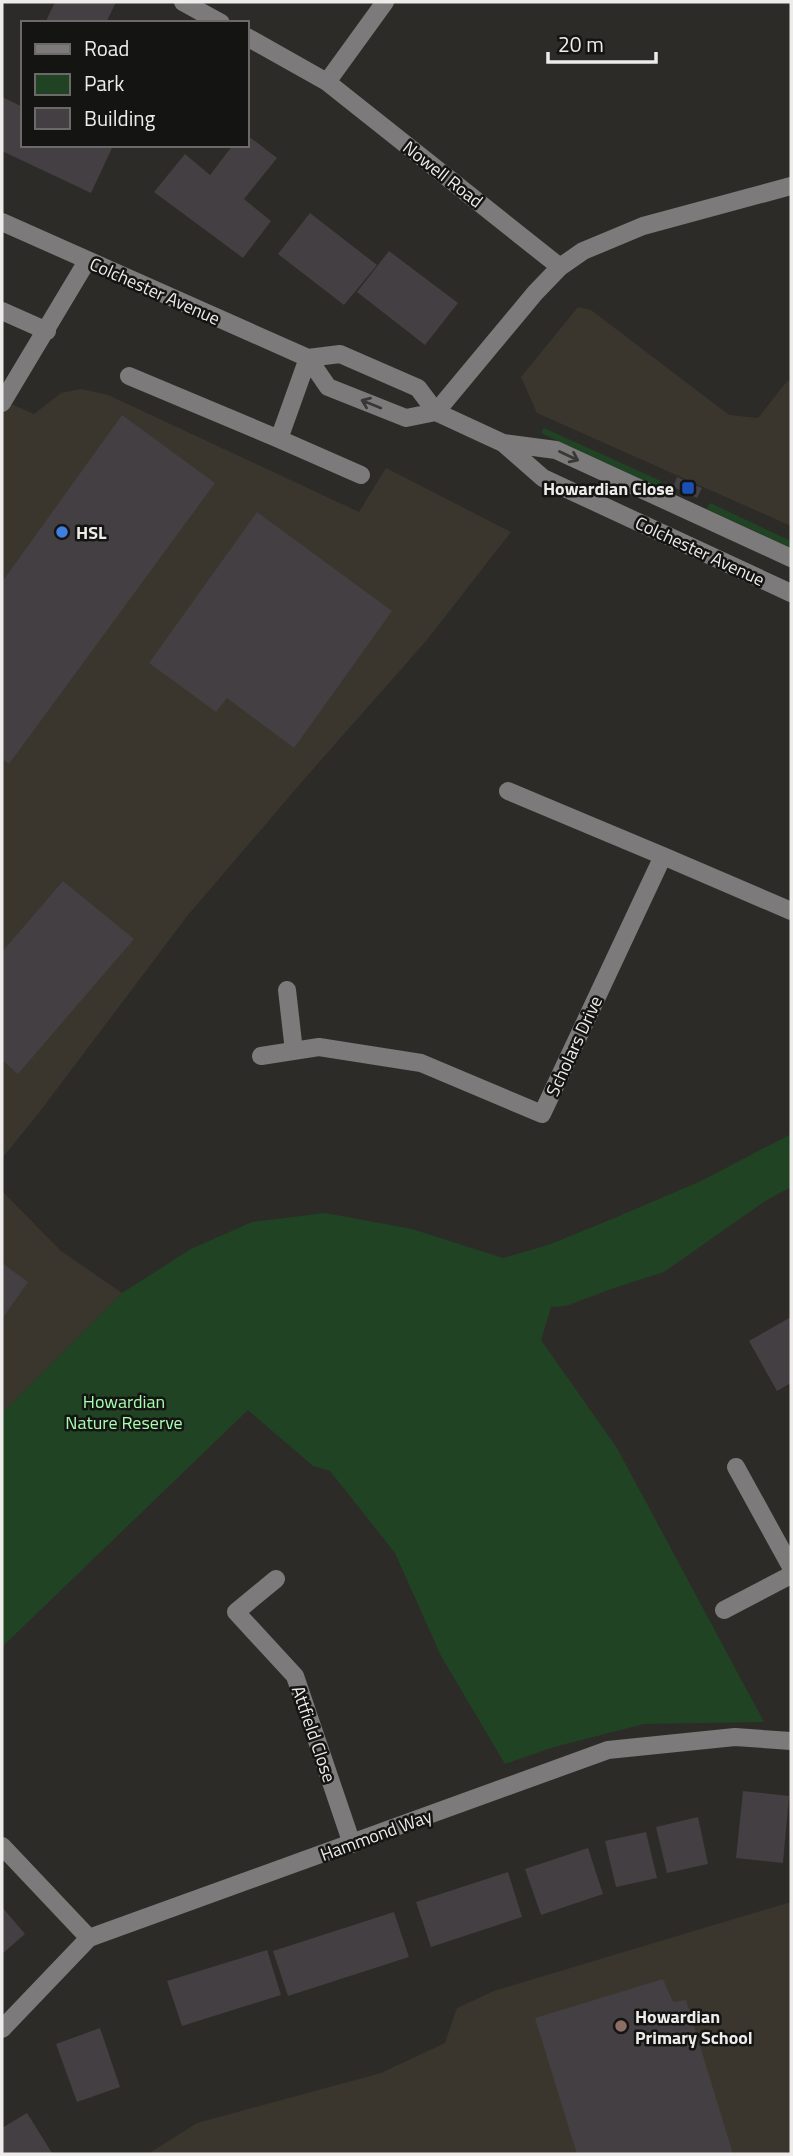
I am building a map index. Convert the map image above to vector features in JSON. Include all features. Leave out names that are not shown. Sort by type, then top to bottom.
[{"type":"street","points":[[183,2],[217,21]]},
{"type":"street","points":[[327,82],[385,2]]},
{"type":"street","name":"Nowell Road","points":[[248,38],[327,82],[560,267]]},
{"type":"street","points":[[308,358],[328,387],[406,418],[436,412],[560,267],[583,251],[643,226],[791,186]]},
{"type":"street","name":"Colchester Avenue","points":[[2,222],[308,358],[340,355],[418,388],[436,412],[503,443],[543,478],[791,593]]},
{"type":"street","points":[[2,403],[87,261]]},
{"type":"street","points":[[2,311],[47,331]]},
{"type":"street","points":[[279,439],[308,358]]},
{"type":"street","points":[[129,376],[361,475]]},
{"type":"street","name":"Colchester Avenue","points":[[503,443],[556,450],[791,558]]},
{"type":"street","points":[[508,790],[791,911]]},
{"type":"street","name":"Scholars Drive","points":[[261,1056],[319,1047],[421,1063],[542,1114],[663,856]]},
{"type":"street","points":[[288,990],[293,1051]]},
{"type":"street","points":[[736,1467],[791,1567]]},
{"type":"street","points":[[724,1610],[791,1575]]},
{"type":"street","name":"Attfield Close","points":[[276,1579],[236,1612],[295,1676],[352,1843]]},
{"type":"street","name":"Hammond Way","points":[[2,2029],[89,1938],[608,1751],[735,1737],[791,1741]]},
{"type":"street","points":[[2,1846],[89,1938]]},
{"type":"shaded area","points":[[578,307],[591,310],[729,415],[758,418],[788,380],[791,382],[791,526],[537,413],[521,377]]},
{"type":"shaded area","points":[[81,389],[108,395],[359,512],[386,468],[511,532],[426,641],[188,915],[2,1158],[2,400],[34,414],[61,393]]},
{"type":"shaded area","points":[[2,1191],[61,1251],[122,1293],[2,1413]]},
{"type":"shaded area","name":"Howardian Primary School","points":[[791,1902],[791,2154],[148,2154],[197,2123],[381,2073],[445,2043],[457,2008],[494,1991]]},
{"type":"green space","points":[[544,428],[661,481],[658,487],[541,433]]},
{"type":"green space","points":[[710,503],[791,541],[791,548],[707,509]]},
{"type":"green space","name":"Howardian Nature Reserve","points":[[791,1134],[791,1187],[765,1201],[664,1272],[566,1306],[551,1307],[541,1340],[617,1448],[764,1722],[644,1724],[554,1747],[505,1764],[441,1656],[395,1553],[330,1471],[313,1466],[248,1410],[2,1647],[2,1413],[122,1293],[191,1249],[252,1222],[325,1213],[412,1229],[503,1258],[548,1245],[701,1181]]},
{"type":"building","points":[[55,2],[116,2],[107,21],[46,21]]},
{"type":"building","points":[[2,97],[21,106],[21,147],[112,148],[91,193],[2,151]]},
{"type":"building","points":[[248,136],[277,158],[244,199],[271,221],[243,258],[154,192],[185,154],[210,175],[231,147],[248,147]]},
{"type":"building","points":[[310,213],[377,265],[344,305],[278,254]]},
{"type":"building","points":[[389,251],[458,303],[425,345],[357,292]]},
{"type":"building","points":[[122,415],[215,483],[9,764],[2,759],[2,582]]},
{"type":"building","points":[[677,477],[702,488],[697,498],[673,487]]},
{"type":"building","points":[[257,512],[392,611],[294,748],[227,698],[216,712],[149,663]]},
{"type":"building","points":[[63,881],[134,939],[18,1074],[2,1060],[2,952]]},
{"type":"building","points":[[2,1263],[28,1282],[2,1319]]},
{"type":"building","points":[[791,1317],[791,1383],[777,1391],[749,1341]]},
{"type":"building","points":[[743,1791],[789,1796],[783,1863],[736,1858]]},
{"type":"building","points":[[698,1817],[708,1864],[667,1873],[656,1827]]},
{"type":"building","points":[[646,1832],[657,1878],[616,1887],[605,1841]]},
{"type":"building","points":[[588,1848],[603,1894],[541,1915],[525,1869]]},
{"type":"building","points":[[508,1872],[522,1917],[431,1947],[416,1902]]},
{"type":"building","points":[[2,1907],[25,1934],[2,1954]]},
{"type":"building","points":[[394,1912],[409,1957],[288,1996],[273,1951]]},
{"type":"building","points":[[267,1950],[281,1995],[182,2026],[167,1981]]},
{"type":"building","points":[[663,1979],[673,2002],[686,2000],[733,2154],[577,2154],[535,2018]]},
{"type":"building","points":[[100,2028],[120,2087],[77,2102],[56,2044]]},
{"type":"building","points":[[27,2113],[52,2153],[2,2154],[2,2128]]},
{"type":"place","name":"Howardian Close","points":[[688,488]]},
{"type":"place","name":"HSL","points":[[62,532]]},
{"type":"place","name":"Howardian Primary School","points":[[621,2026]]}]
